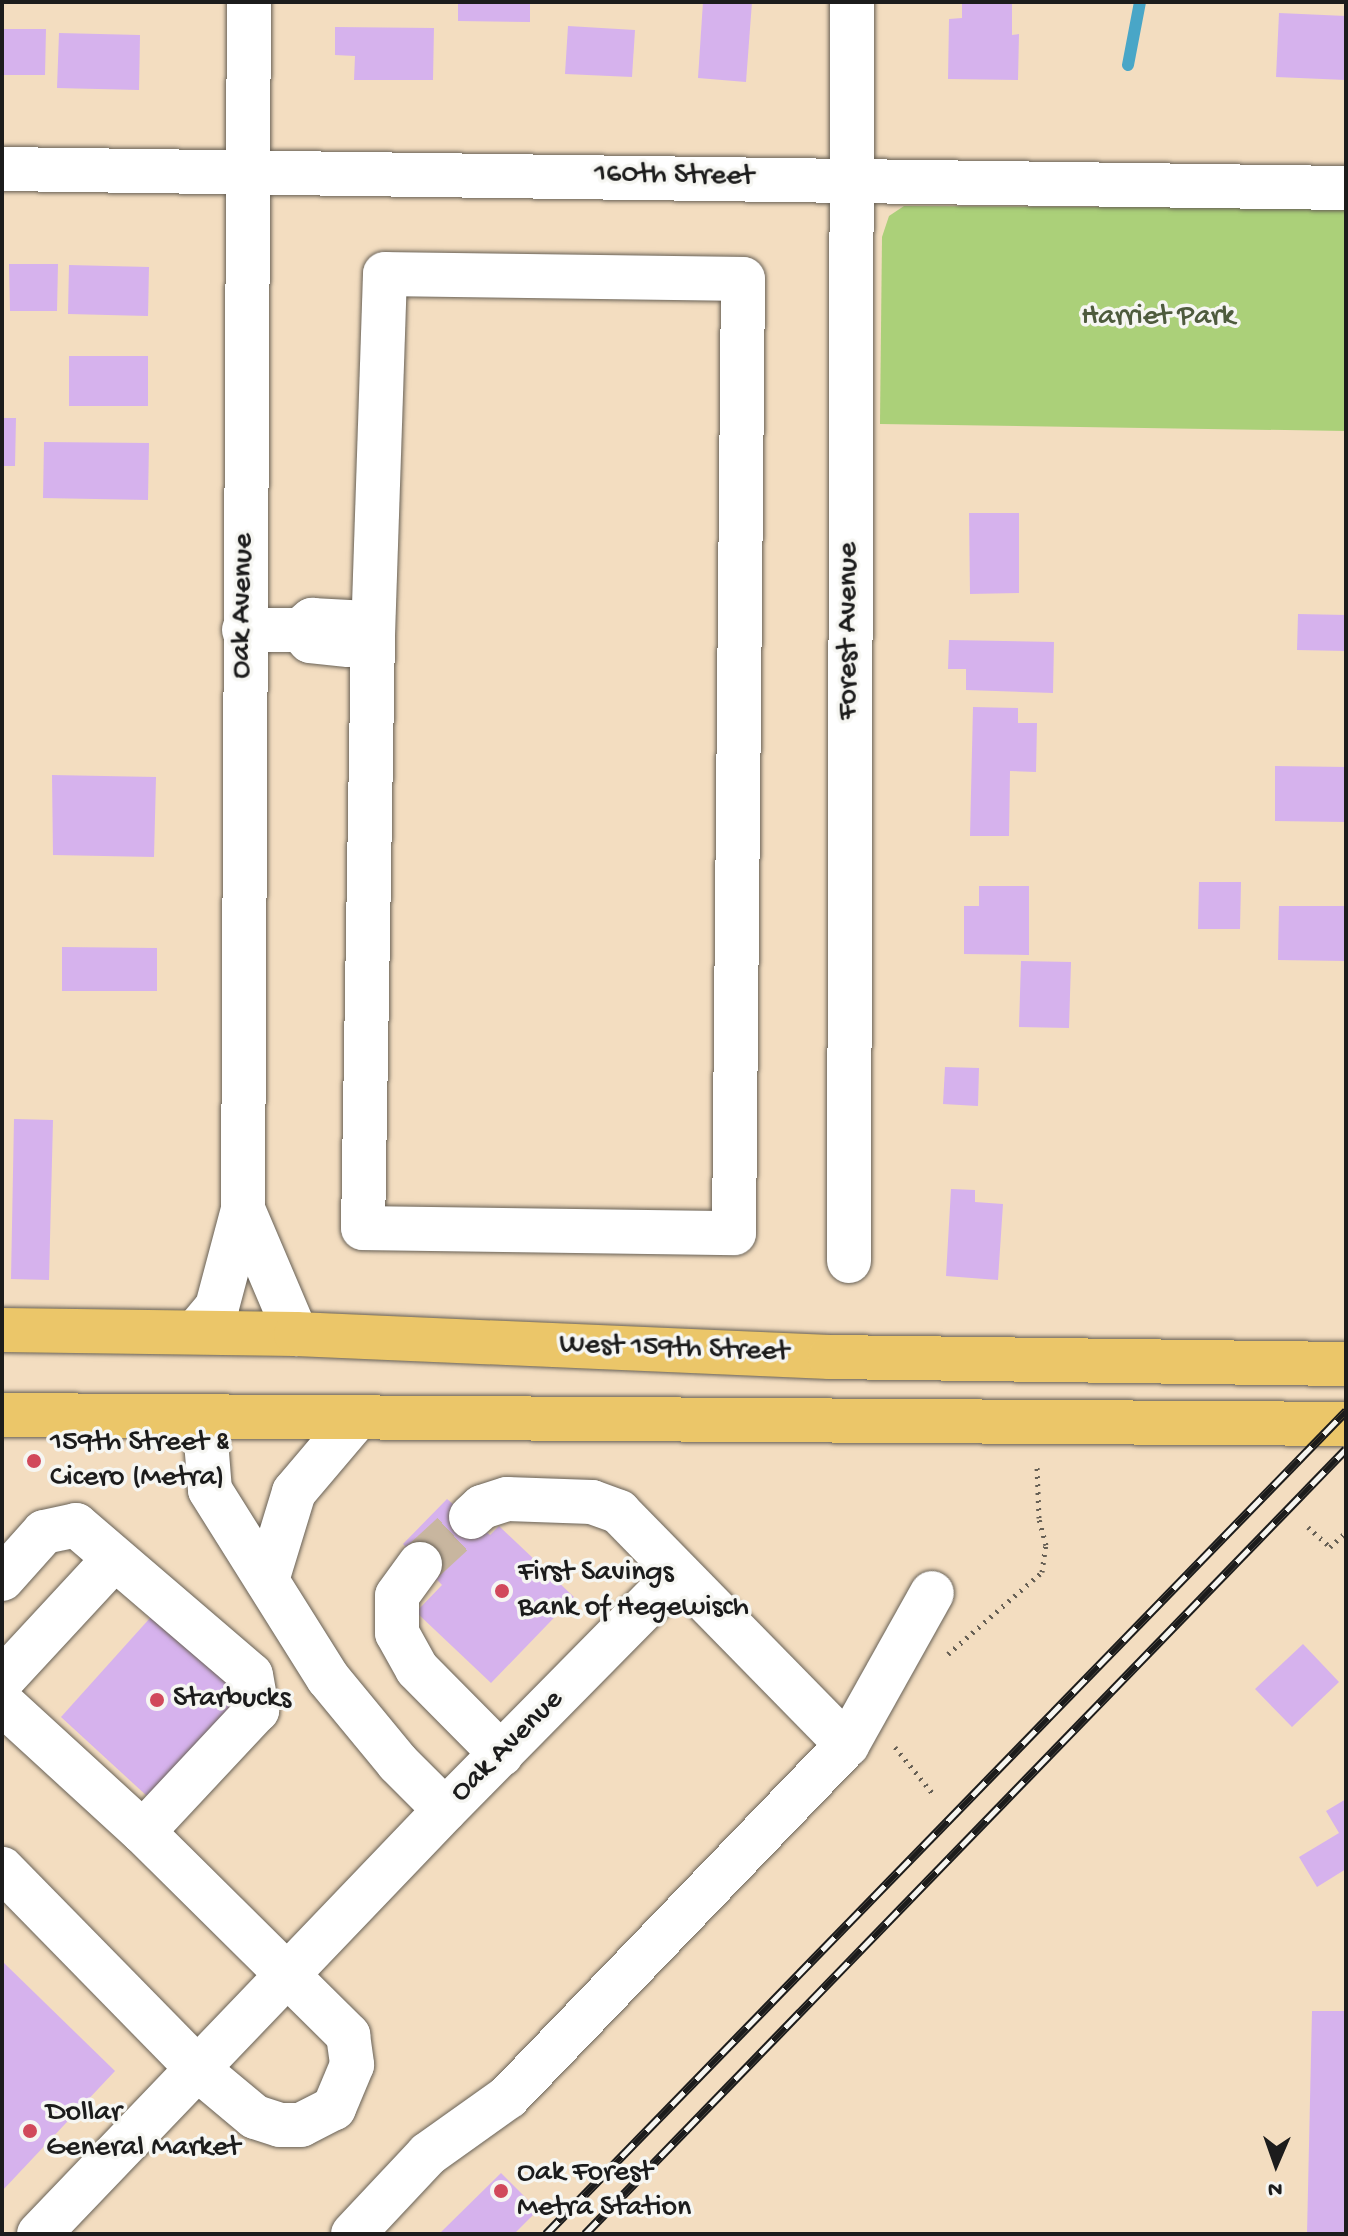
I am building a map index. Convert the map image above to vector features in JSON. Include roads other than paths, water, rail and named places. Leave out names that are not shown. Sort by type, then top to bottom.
[{"type":"main road","name":"West 159th Street","points":[[2,1330],[296,1334],[830,1357],[1346,1364]]},
{"type":"main road","points":[[2,1415],[355,1420],[1346,1424]]},
{"type":"street","name":"Oak Avenue","points":[[197,1331],[217,1307],[243,1209],[249,2]]},
{"type":"street","name":"Forest Avenue","points":[[849,1261],[852,2]]},
{"type":"street","name":"160th Street","points":[[2,169],[1346,188]]},
{"type":"street","points":[[385,274],[743,279],[734,1233],[363,1228],[366,633],[385,274]]},
{"type":"street","points":[[244,630],[300,630],[310,641],[348,645],[366,633]]},
{"type":"street","name":"Oak Avenue","points":[[243,1209],[296,1334]]},
{"type":"street","name":"Oak Avenue","points":[[204,1417],[210,1490],[268,1577],[328,1678],[398,1763],[445,1810],[676,1576]]},
{"type":"street","points":[[268,1577],[294,1492],[355,1420]]},
{"type":"street","points":[[471,1517],[482,1507],[507,1499],[592,1502],[619,1512],[676,1576],[847,1745]]},
{"type":"street","points":[[2,1579],[44,1532],[60,1525],[76,1525],[251,1675],[258,1691],[257,1710],[143,1832]]},
{"type":"street","points":[[2,1680],[114,1559]]},
{"type":"street","points":[[420,1564],[397,1596],[397,1633],[417,1669],[501,1754]]},
{"type":"street","points":[[353,2234],[438,2145],[508,2097],[847,1745],[932,1593]]},
{"type":"street","points":[[2,1703],[143,1832],[348,2035],[352,2065],[334,2108],[322,2119],[280,2125],[255,2117],[200,2071],[2,1869]]},
{"type":"street","points":[[39,2234],[200,2071],[445,1810]]},
{"type":"waterway","points":[[1128,65],[1140,2]]},
{"type":"tunnel","points":[[420,1564],[471,1517]]},
{"type":"railway","points":[[546,2234],[1346,1411]]},
{"type":"railway","points":[[585,2234],[1346,1449]]},
{"type":"place","name":"159th Street & Cicero (Metra)","points":[[34,1461]]},
{"type":"place","name":"First Savings Bank of Hegewisch","points":[[502,1591]]},
{"type":"place","name":"Starbucks","points":[[157,1700]]},
{"type":"place","name":"Dollar General Market","points":[[30,2131]]},
{"type":"place","name":"Oak Forest Metra Station","points":[[501,2191]]},
{"type":"park label","name":"Harriet Park","points":[[1158,318]]}]
